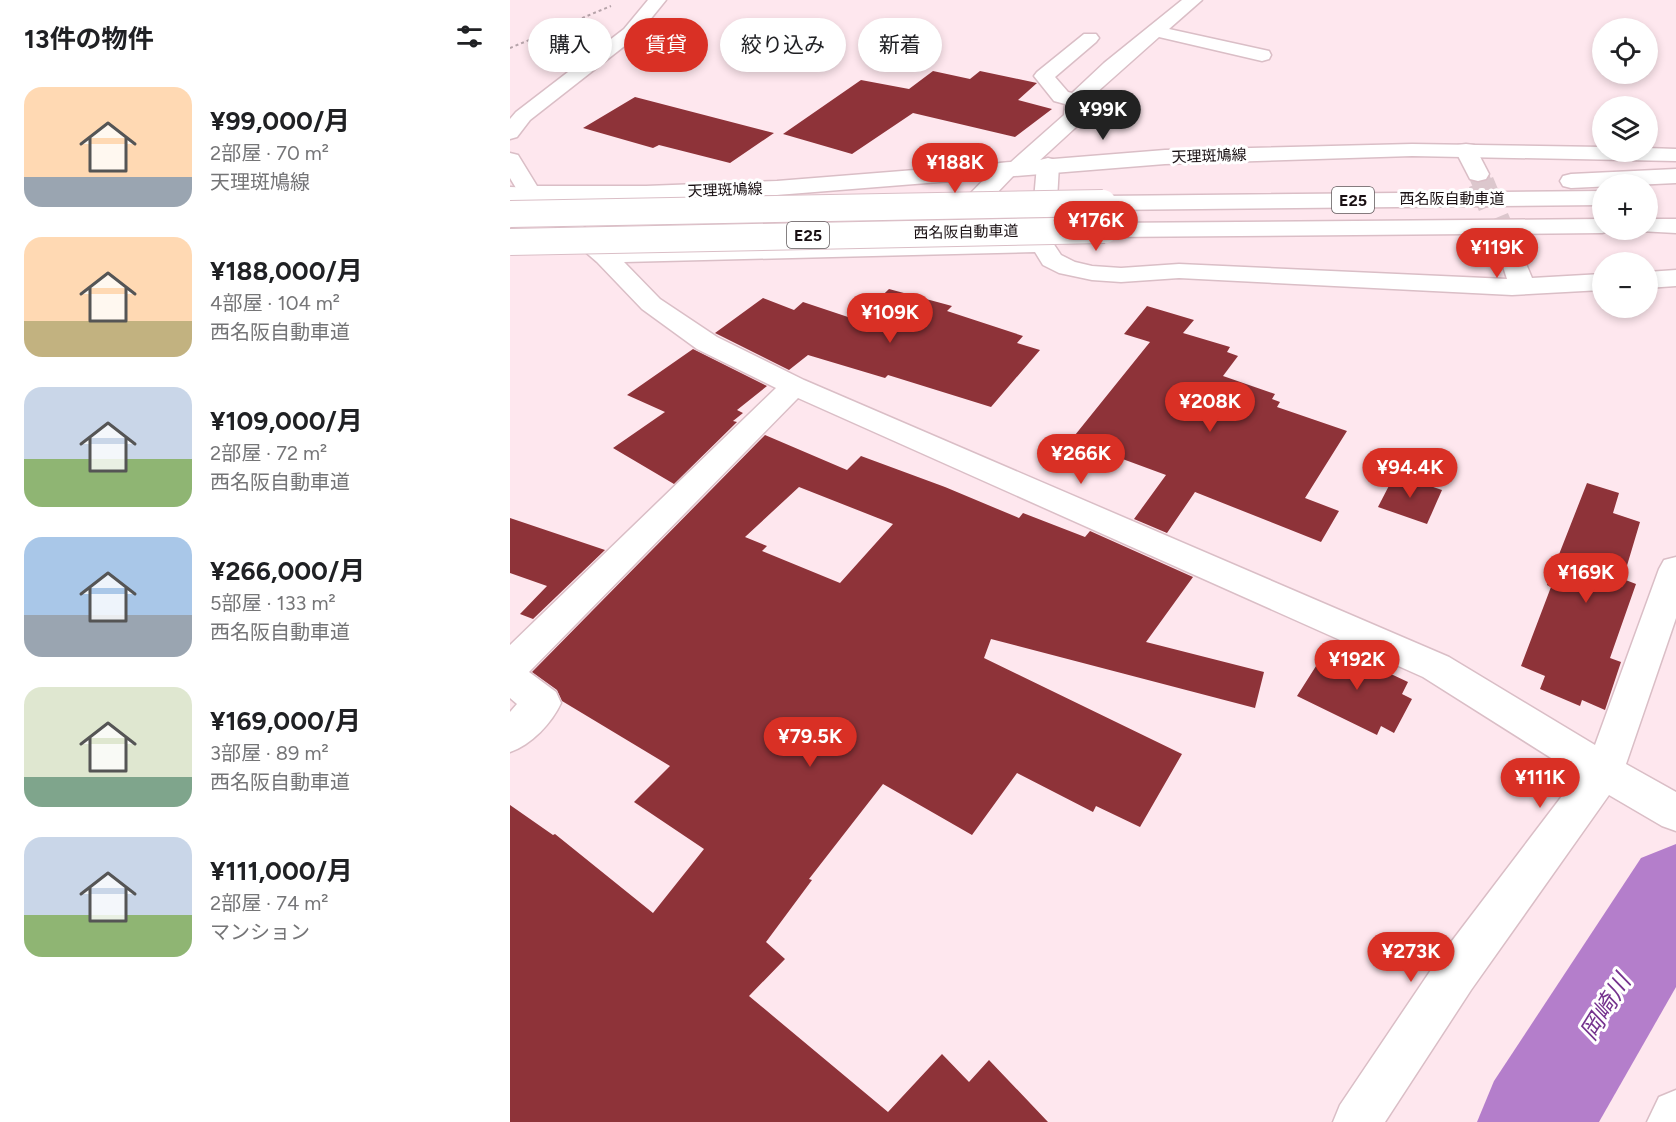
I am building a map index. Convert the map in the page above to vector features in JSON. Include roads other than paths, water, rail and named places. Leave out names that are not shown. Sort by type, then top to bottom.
[{"type":"main road","points":[[510,133],[517,115],[630,33],[657,0]]},
{"type":"main road","points":[[931,248],[1014,168],[1068,124],[1074,116],[1076,100],[1193,0]]},
{"type":"main road","points":[[1155,31],[1262,55]]},
{"type":"main road","points":[[1076,100],[1061,97],[1044,76],[1090,38]]},
{"type":"main road","points":[[1466,150],[1478,174]]},
{"type":"main road","name":"天理斑鳩線","points":[[517,200],[646,192],[777,188],[1165,157],[1466,150],[1676,155]]},
{"type":"main road","points":[[510,160],[517,200],[602,255],[651,304],[707,344],[794,386],[1436,667],[1676,813]]},
{"type":"main road","points":[[1048,165],[1042,245],[1052,260],[1068,268],[1092,273],[1121,275],[1179,271],[1522,286],[1592,282]]},
{"type":"main road","points":[[1207,201],[1676,176]]},
{"type":"main road","points":[[1658,198],[1676,197]]},
{"type":"main road","name":"西名阪自動車道","points":[[517,200],[1103,203],[1592,198]]},
{"type":"main road","name":"西名阪自動車道","points":[[510,242],[1105,230],[1592,226]]},
{"type":"main road","points":[[1658,226],[1676,226]]},
{"type":"main road","points":[[602,255],[1042,245]]},
{"type":"main road","points":[[1512,257],[1522,286]]},
{"type":"main road","points":[[1658,279],[1676,278]]},
{"type":"main road","points":[[510,668],[794,386]]},
{"type":"main road","points":[[1357,1122],[1455,974],[1615,777],[1676,569]]},
{"type":"main road","points":[[510,678],[543,703],[510,736]]},
{"type":"main road","points":[[1671,1122],[1676,1114]]},
{"type":"waterway","name":"岡崎川","points":[[1535,1122],[1676,892]]},
{"type":"tunnel","points":[[1478,174],[1482,183]]},
{"type":"tunnel","points":[[1481,182],[1512,257]]}]
